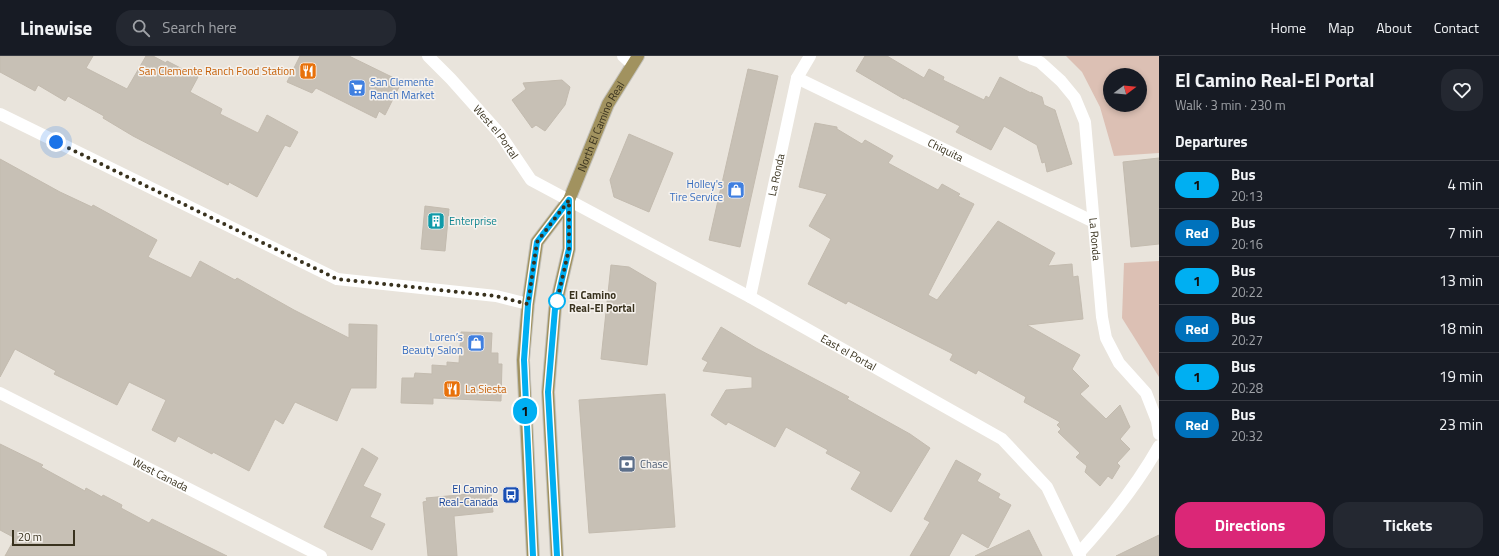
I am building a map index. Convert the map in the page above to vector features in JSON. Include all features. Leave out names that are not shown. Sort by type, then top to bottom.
[{"type":"main road","name":"North El Camino Real","points":[[533,556],[524,360],[528,304],[537,242],[569,200],[608,104],[635,60]]},
{"type":"main road","name":"North El Camino Real","points":[[557,556],[548,392],[555,309],[569,249],[569,200]]},
{"type":"street","name":"West el Portal","points":[[428,56],[451,79],[500,134],[531,180],[569,200]]},
{"type":"street","points":[[623,56],[635,60]]},
{"type":"street","name":"La Ronda","points":[[750,297],[797,78],[810,56]]},
{"type":"street","name":"La Ronda","points":[[1024,56],[1040,62],[1061,81],[1076,98],[1085,122],[1102,317],[1106,338],[1119,363],[1146,393],[1157,421],[1159,434]]},
{"type":"street","name":"Chiquita","points":[[797,78],[1094,222]]},
{"type":"street","points":[[0,114],[337,279],[496,296],[528,304]]},
{"type":"street","name":"East el Portal","points":[[569,200],[750,297],[1002,439],[1048,487],[1079,554]]},
{"type":"street","name":"West Canada","points":[[0,393],[321,556]]},
{"type":"street","points":[[1079,554],[1103,527],[1146,470],[1159,446]]},
{"type":"shaded area","points":[[1066,56],[1159,56],[1159,153],[1114,156],[1100,107],[1082,72]]},
{"type":"shaded area","points":[[1159,261],[1159,377],[1122,318],[1124,263]]},
{"type":"building","points":[[0,56],[93,56],[86,68],[127,89],[146,56],[153,56],[166,63],[167,61],[198,77],[190,92],[222,109],[220,114],[258,133],[267,115],[298,132],[290,147],[285,145],[257,197],[229,182],[228,185],[133,136],[103,118],[104,116],[68,96],[65,101],[38,85],[35,91],[0,72]]},
{"type":"building","name":"San Clemente Ranch Market","points":[[300,56],[349,56],[394,78],[392,83],[399,87],[385,115],[379,111],[376,118],[316,88],[312,93],[287,82]]},
{"type":"building","points":[[865,56],[887,56],[924,78],[929,69],[944,77],[943,80],[984,100],[986,96],[989,98],[1000,77],[1042,97],[1044,105],[1055,110],[1072,164],[1047,172],[1045,162],[1042,163],[1037,145],[1004,126],[991,150],[956,132],[960,126],[904,99],[856,71]]},
{"type":"building","name":"Holley's Tire Service","points":[[748,69],[778,76],[740,247],[709,240]]},
{"type":"building","points":[[562,80],[570,87],[565,105],[545,131],[536,125],[532,128],[512,100],[526,89],[523,83]]},
{"type":"building","points":[[815,123],[837,127],[837,129],[862,144],[865,140],[893,156],[888,163],[938,190],[942,184],[960,194],[958,196],[974,204],[928,295],[937,300],[998,221],[1055,253],[1048,266],[1072,264],[1073,277],[1078,276],[1083,319],[1027,325],[1080,355],[1072,369],[1089,386],[1080,394],[1106,419],[1120,405],[1130,427],[1120,439],[1130,449],[1117,463],[1120,466],[1112,479],[1108,476],[1100,486],[1085,472],[1087,466],[1076,457],[1080,453],[1058,432],[1061,429],[1057,425],[1060,422],[1024,402],[1026,397],[978,370],[976,374],[950,360],[953,354],[848,301],[846,304],[808,284],[831,239],[809,226],[827,194],[799,187]]},
{"type":"building","points":[[629,134],[673,153],[649,212],[614,197],[610,180]]},
{"type":"building","points":[[1159,158],[1159,244],[1131,247],[1123,162]]},
{"type":"building","points":[[0,159],[60,192],[92,207],[93,205],[157,240],[148,257],[191,278],[200,261],[235,280],[237,278],[294,310],[349,338],[349,324],[377,325],[376,388],[351,388],[337,421],[295,402],[283,424],[275,419],[249,471],[178,436],[175,442],[152,430],[166,400],[129,382],[117,405],[54,374],[56,371],[15,349],[0,377]]},
{"type":"building","name":"Enterprise","points":[[425,206],[449,209],[445,251],[421,249]]},
{"type":"building","points":[[611,265],[629,267],[656,283],[647,365],[601,359]]},
{"type":"building","points":[[721,327],[756,348],[849,397],[847,399],[910,434],[930,448],[891,512],[851,489],[861,472],[826,453],[828,450],[786,427],[775,447],[728,422],[726,425],[711,415],[726,390],[752,388],[752,377],[703,371],[708,362],[702,359]]},
{"type":"building","name":"La Siesta","points":[[461,332],[492,333],[491,353],[498,353],[498,364],[502,364],[501,401],[433,398],[433,404],[401,403],[402,378],[414,378],[415,373],[432,374],[432,365],[447,366],[447,362],[459,363]]},
{"type":"building","name":"Chase","points":[[665,394],[675,527],[589,533],[579,400]]},
{"type":"building","points":[[0,444],[43,465],[41,467],[85,491],[86,488],[102,497],[103,495],[122,505],[121,508],[149,523],[152,519],[227,556],[5,556],[15,538],[0,530]]},
{"type":"building","points":[[362,448],[378,458],[363,486],[381,494],[370,517],[385,524],[372,550],[324,527]]},
{"type":"building","points":[[956,460],[981,474],[977,481],[1000,494],[998,498],[1011,505],[988,548],[962,533],[949,556],[910,556],[930,522],[924,519]]},
{"type":"building","points":[[491,492],[493,512],[454,516],[457,556],[428,556],[423,502],[427,501],[426,498]]},
{"type":"building","points":[[1029,530],[1042,556],[975,556]]},
{"type":"building","points":[[1159,535],[1159,556],[1116,556]]},
{"type":"bus line","name":"1","points":[[533,556],[524,360],[528,304],[537,242],[569,200],[569,249],[555,309],[550,354],[548,392],[557,556]]},
{"type":"place","name":"San Clemente Ranch Food Station","points":[[308,71]]},
{"type":"place","name":"San Clemente Ranch Market","points":[[357,88]]},
{"type":"place","name":"Holley's Tire Service","points":[[736,190]]},
{"type":"place","name":"Enterprise","points":[[436,221]]},
{"type":"place","name":"El Camino Real-El Portal","points":[[557,301]]},
{"type":"place","name":"Loren’s Beauty Salon","points":[[476,343]]},
{"type":"place","name":"La Siesta","points":[[452,389]]},
{"type":"place","name":"Chase","points":[[627,464]]},
{"type":"place","name":"El Camino Real-Canada","points":[[511,495]]},
{"type":"route","points":[[56,142],[337,279],[496,296],[528,304],[537,242],[569,200],[569,249],[557,301]]}]
